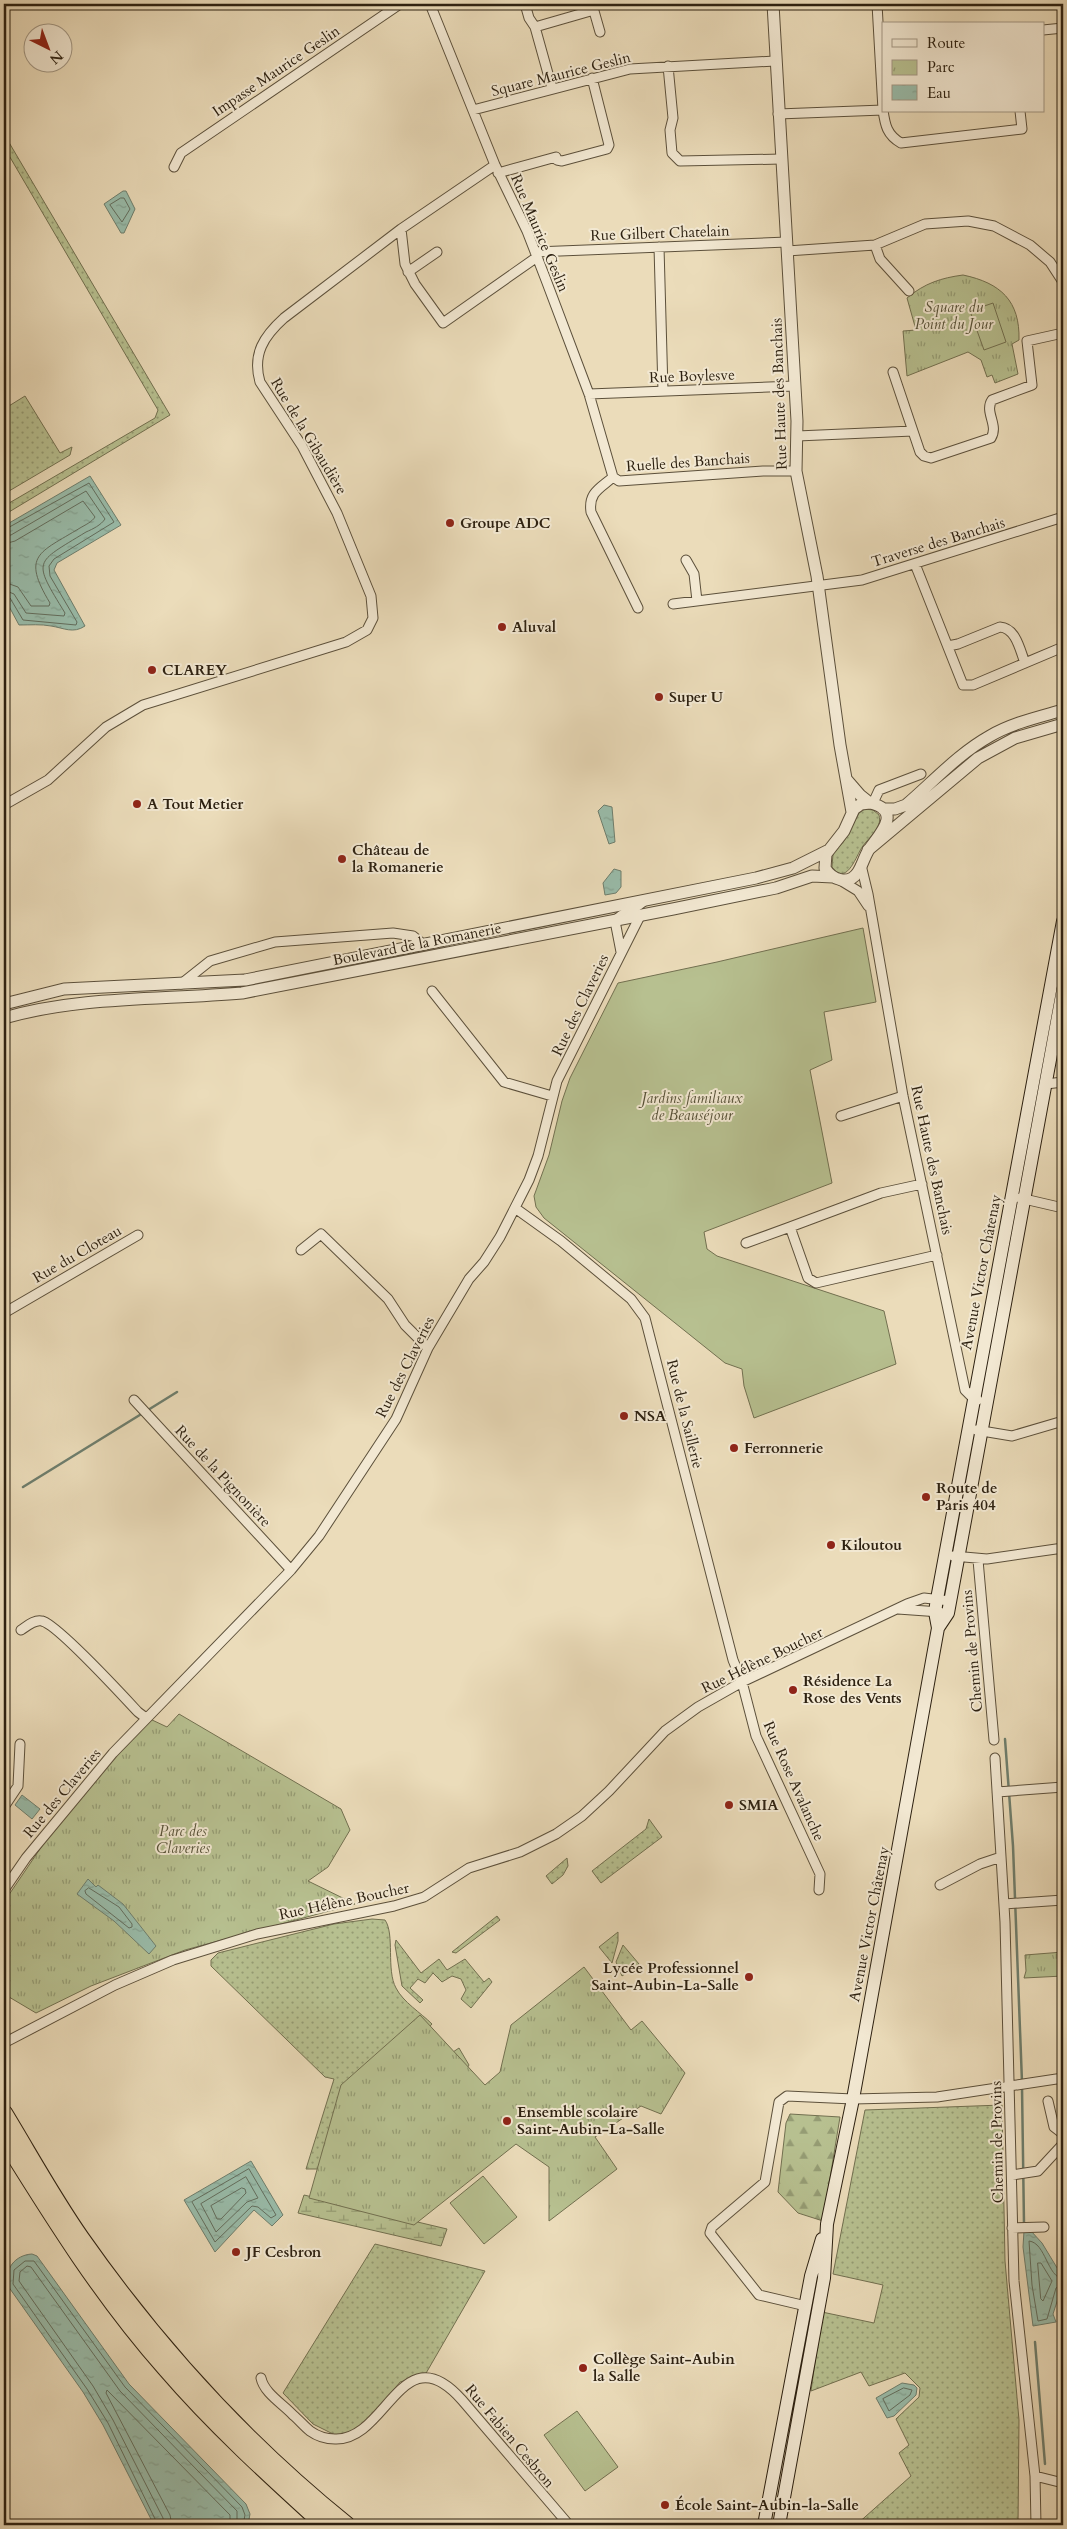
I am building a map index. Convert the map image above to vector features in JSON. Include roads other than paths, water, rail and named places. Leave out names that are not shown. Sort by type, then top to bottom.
[{"type":"highway","points":[[4,2112],[80,2237],[174,2359],[278,2465],[347,2525]]},
{"type":"highway","points":[[4,2139],[68,2243],[164,2368],[215,2423],[324,2525]]},
{"type":"main road","name":"Avenue Victor Châtenay","points":[[938,1628],[949,1607],[952,1555],[969,1429],[1063,921]]},
{"type":"main road","name":"Avenue Victor Châtenay","points":[[827,2224],[853,2099],[938,1628],[936,1605],[952,1555],[983,1432],[1063,989]]},
{"type":"main road","points":[[1025,1126],[1038,1128]]},
{"type":"main road","points":[[764,2525],[813,2266],[827,2224]]},
{"type":"main road","points":[[779,2525],[824,2278],[827,2224]]},
{"type":"street","name":"Impasse Maurice Geslin","points":[[174,166],[181,154],[400,4]]},
{"type":"street","name":"Rue Maurice Geslin","points":[[430,4],[496,169],[536,255],[589,394],[613,478]]},
{"type":"street","points":[[525,4],[529,18],[536,27],[552,88]]},
{"type":"street","name":"Rue Haute des Banchais","points":[[773,4],[795,386],[796,471],[818,586],[852,812]]},
{"type":"street","points":[[877,4],[882,92]]},
{"type":"street","points":[[536,27],[593,7],[600,32]]},
{"type":"street","points":[[1044,30],[1063,28]]},
{"type":"street","name":"Square Maurice Geslin","points":[[473,110],[630,69],[775,61]]},
{"type":"street","points":[[668,66],[672,118],[670,130],[672,153],[676,159],[680,161],[781,158]]},
{"type":"street","name":"Rue de la Gibaudière","points":[[4,805],[48,780],[106,727],[143,705],[346,642],[364,634],[370,625],[373,612],[371,596],[337,513],[311,461],[263,389],[258,375],[257,358],[262,342],[276,326],[401,229],[496,169],[556,157],[558,160],[562,160],[607,149],[609,145],[592,78]]},
{"type":"street","points":[[778,114],[882,110]]},
{"type":"street","points":[[883,112],[885,126],[891,137],[901,143],[1022,129],[1020,112]]},
{"type":"street","name":"Rue Gilbert Chatelain","points":[[536,255],[659,247],[875,245],[926,224],[968,220],[994,226],[1030,244],[1050,262],[1063,282]]},
{"type":"street","points":[[401,229],[403,257],[408,272],[440,320],[445,323],[536,255]]},
{"type":"street","points":[[875,245],[880,259],[909,291]]},
{"type":"street","points":[[659,247],[663,390]]},
{"type":"street","points":[[408,272],[437,252]]},
{"type":"street","points":[[893,372],[922,454],[931,458],[988,440],[995,430],[989,408],[992,400],[1032,385],[1027,341],[1063,333]]},
{"type":"street","name":"Rue Boylesve","points":[[589,394],[795,386]]},
{"type":"street","points":[[797,436],[913,431]]},
{"type":"street","name":"Ruelle des Banchais","points":[[613,478],[619,481],[763,471],[796,471]]},
{"type":"street","points":[[613,478],[594,494],[590,503],[590,512],[638,608]]},
{"type":"street","name":"Traverse des Banchais","points":[[673,604],[862,580],[1063,517]]},
{"type":"street","points":[[686,560],[694,574],[697,601]]},
{"type":"street","points":[[915,564],[961,682],[966,686],[1063,647]]},
{"type":"street","points":[[948,646],[958,644],[1000,627],[1005,628],[1013,633],[1024,663]]},
{"type":"street","points":[[847,780],[860,795],[876,805],[887,817],[886,826],[868,850],[853,877],[836,878],[825,865],[828,851],[844,831],[852,812],[859,805],[876,805],[903,807],[962,754],[991,735],[1010,726],[1063,710]]},
{"type":"street","points":[[868,850],[964,767],[1015,738],[1063,724]]},
{"type":"street","points":[[1010,726],[1015,738]]},
{"type":"street","points":[[876,805],[879,790],[920,774]]},
{"type":"street","name":"Boulevard de la Romanerie","points":[[4,1004],[64,990],[245,980],[645,900],[793,868],[828,851]]},
{"type":"street","name":"Rue Haute des Banchais","points":[[861,865],[868,894],[869,909],[903,1096],[965,1390],[974,1399]]},
{"type":"street","name":"Boulevard de la Romanerie","points":[[4,1018],[34,1010],[91,1001],[188,998],[242,993],[640,916],[776,888],[812,876],[836,878]]},
{"type":"street","name":"Rue Haute des Banchais","points":[[836,878],[858,891],[869,909]]},
{"type":"street","points":[[614,921],[621,913],[636,910],[645,900]]},
{"type":"street","name":"Rue des Claveries","points":[[4,1890],[70,1806],[146,1718],[190,1676],[291,1570],[319,1536],[396,1418],[428,1348],[469,1279],[484,1262],[515,1208],[538,1156],[557,1081],[640,916]]},
{"type":"street","name":"Rue des Claveries","points":[[614,921],[622,952]]},
{"type":"street","name":"Boulevard de la Romanerie","points":[[180,985],[210,961],[275,942],[393,933],[413,936],[424,945]]},
{"type":"street","points":[[432,991],[504,1082],[552,1096]]},
{"type":"street","points":[[1046,1084],[1063,1082]]},
{"type":"street","points":[[841,1116],[903,1096]]},
{"type":"street","points":[[746,1243],[880,1193],[922,1184]]},
{"type":"street","points":[[1012,1197],[1063,1208]]},
{"type":"street","name":"Rue de la Saillerie","points":[[515,1208],[561,1241],[631,1299],[645,1318],[733,1660],[742,1682]]},
{"type":"street","points":[[790,1227],[807,1275],[811,1281],[816,1283],[937,1255]]},
{"type":"street","points":[[301,1250],[321,1234],[388,1299],[405,1325],[428,1348]]},
{"type":"street","name":"Rue du Cloteau","points":[[4,1313],[138,1235]]},
{"type":"street","points":[[974,1399],[988,1401]]},
{"type":"street","name":"Rue de la Pignonière","points":[[134,1400],[291,1570]]},
{"type":"street","points":[[969,1429],[1012,1436],[1063,1421]]},
{"type":"street","points":[[952,1555],[978,1560],[1063,1548]]},
{"type":"street","name":"Chemin de Provins","points":[[978,1560],[994,1740]]},
{"type":"street","name":"Rue Hélène Boucher","points":[[4,2043],[115,1985],[173,1960],[262,1932],[394,1906],[424,1897],[469,1868],[520,1852],[556,1834],[582,1816],[609,1792],[665,1731],[698,1708],[742,1682],[918,1600],[949,1607]]},
{"type":"street","points":[[21,1630],[36,1621],[46,1622],[71,1642],[146,1718]]},
{"type":"street","name":"Rue Rose Avalanche","points":[[742,1682],[756,1736],[820,1874],[819,1890]]},
{"type":"street","points":[[4,1807],[18,1786],[20,1744]]},
{"type":"street","name":"Chemin de Provins","points":[[995,1758],[1000,1792],[1001,1857],[1007,1904],[1016,2175],[1018,2332],[1035,2476],[1036,2525]]},
{"type":"street","points":[[1000,1792],[1063,1787]]},
{"type":"street","points":[[940,1886],[980,1864],[1001,1857]]},
{"type":"street","points":[[1007,1904],[1063,1900]]},
{"type":"street","points":[[806,2306],[759,2295],[712,2236],[710,2229],[763,2185],[782,2098],[787,2096],[853,2099],[937,2097],[1063,2078]]},
{"type":"street","points":[[1048,2101],[1054,2127],[1063,2134]]},
{"type":"street","points":[[1016,2175],[1034,2174],[1063,2144]]},
{"type":"street","points":[[1016,2227],[1040,2227]]},
{"type":"street","name":"Rue Fabien Cesbron","points":[[261,2378],[265,2389],[310,2431],[331,2439],[346,2438],[364,2430],[396,2392],[408,2383],[422,2379],[444,2383],[462,2400],[569,2525]]},
{"type":"street","points":[[1035,2476],[1063,2483]]},
{"type":"water","points":[[123,191],[126,191],[135,209],[124,233],[121,233],[104,204]]},
{"type":"water","points":[[90,476],[121,525],[57,563],[54,570],[85,626],[76,630],[68,630],[43,625],[19,625],[4,597],[4,526]]},
{"type":"water","points":[[604,805],[612,807],[615,842],[609,844],[598,811]]},
{"type":"water","points":[[614,869],[621,871],[621,887],[616,893],[605,895],[603,883]]},
{"type":"water","points":[[22,1795],[40,1809],[32,1819],[15,1805]]},
{"type":"water","points":[[88,1879],[96,1887],[98,1885],[123,1904],[156,1946],[149,1954],[114,1921],[77,1894]]},
{"type":"water","points":[[251,2161],[283,2215],[272,2226],[254,2210],[215,2252],[184,2200]]},
{"type":"water","points":[[1024,2231],[1031,2231],[1042,2243],[1062,2276],[1063,2283],[1053,2314],[1056,2322],[1033,2326],[1023,2247]]},
{"type":"water","points":[[32,2254],[37,2256],[129,2384],[246,2504],[250,2514],[248,2525],[154,2525],[103,2425],[83,2392],[8,2286],[8,2274],[12,2264],[21,2257]]},
{"type":"water","points":[[902,2383],[914,2385],[917,2388],[916,2395],[894,2416],[887,2418],[876,2398]]},
{"type":"waterway","points":[[148,1410],[177,1392]]},
{"type":"waterway","points":[[23,1487],[143,1413]]},
{"type":"waterway","points":[[1005,1739],[1013,1846],[1022,2082]]},
{"type":"waterway","points":[[1022,2087],[1024,2224]]},
{"type":"waterway","points":[[1035,2342],[1045,2464]]},
{"type":"place","name":"Groupe ADC","points":[[450,523]]},
{"type":"place","name":"Aluval","points":[[502,627]]},
{"type":"place","name":"CLAREY","points":[[152,670]]},
{"type":"place","name":"Super U","points":[[659,697]]},
{"type":"place","name":"A Tout Metier","points":[[137,804]]},
{"type":"place","name":"Château de la Romanerie","points":[[342,859]]},
{"type":"place","name":"NSA","points":[[624,1416]]},
{"type":"place","name":"Ferronnerie","points":[[734,1448]]},
{"type":"place","name":"Route de Paris 404","points":[[926,1497]]},
{"type":"place","name":"Kiloutou","points":[[831,1545]]},
{"type":"place","name":"Résidence La Rose des Vents","points":[[793,1690]]},
{"type":"place","name":"SMIA","points":[[729,1805]]},
{"type":"place","name":"Lycée Professionnel Saint-Aubin-La-Salle","points":[[749,1977]]},
{"type":"place","name":"Ensemble scolaire Saint-Aubin-La-Salle","points":[[507,2121]]},
{"type":"place","name":"JF Cesbron","points":[[236,2252]]},
{"type":"place","name":"Collège Saint-Aubin la Salle","points":[[583,2368]]},
{"type":"place","name":"École Saint-Aubin-la-Salle","points":[[665,2505]]},
{"type":"park label","name":"Square du Point du Jour","points":[[954,316]]},
{"type":"park label","name":"Jardins familiaux de Beauséjour","points":[[692,1106]]},
{"type":"park label","name":"Parc des Claveries","points":[[183,1840]]}]
